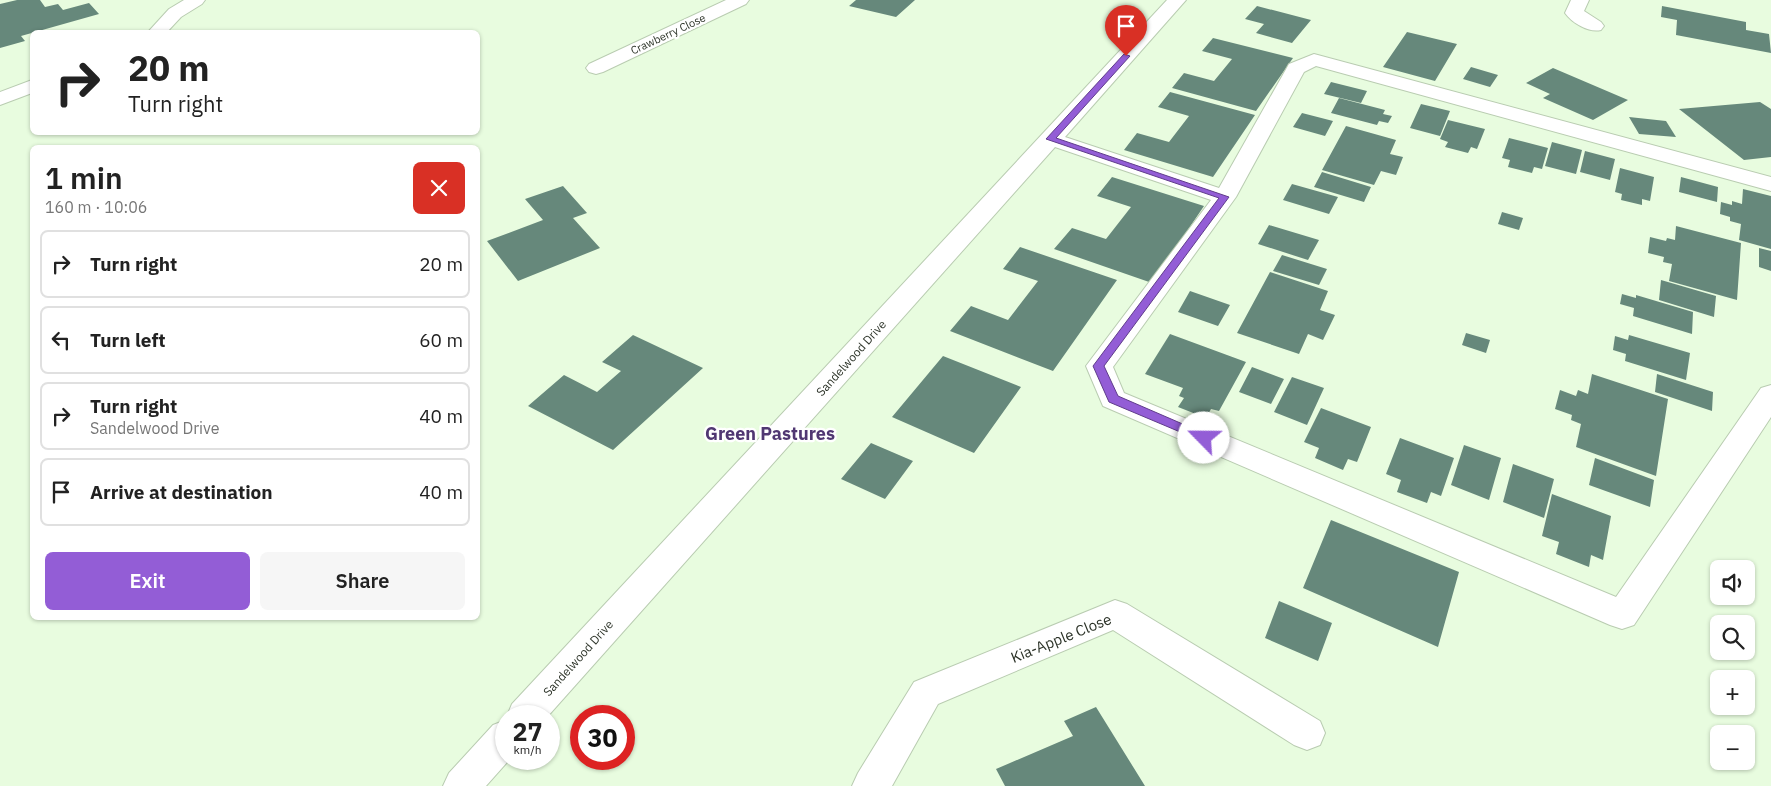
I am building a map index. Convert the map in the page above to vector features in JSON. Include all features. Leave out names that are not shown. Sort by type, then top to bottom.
[{"type":"street","points":[[159,30],[175,13],[196,0]]},
{"type":"street","name":"Crawberry Close","points":[[596,68],[740,0]]},
{"type":"street","name":"Sandelwood Drive","points":[[535,705],[1177,0]]},
{"type":"street","points":[[1580,0],[1574,14],[1595,26]]},
{"type":"street","points":[[1771,184],[1314,60],[1296,68],[1224,197],[1098,366],[1113,399],[1622,615],[1771,395]]},
{"type":"street","points":[[0,99],[30,87]]},
{"type":"street","points":[[1051,139],[1224,197]]},
{"type":"street","name":"Kia-Apple Close","points":[[871,786],[926,693],[1115,614],[1307,733]]},
{"type":"street","points":[[462,786],[495,749]]},
{"type":"building","points":[[17,0],[40,0],[45,7],[58,4],[63,10],[89,3],[99,14],[42,30],[30,30],[30,33],[21,36],[25,41],[0,48],[0,4]]},
{"type":"building","points":[[856,0],[915,0],[896,17],[849,6]]},
{"type":"building","points":[[1257,6],[1311,20],[1292,43],[1256,33],[1264,24],[1245,19]]},
{"type":"building","points":[[1662,6],[1746,22],[1746,30],[1769,34],[1771,53],[1676,35],[1677,20],[1661,17]]},
{"type":"building","points":[[1407,32],[1457,44],[1435,81],[1383,67]]},
{"type":"building","points":[[1213,38],[1293,58],[1256,111],[1172,88],[1184,73],[1214,81],[1232,59],[1202,51]]},
{"type":"building","points":[[1471,67],[1498,75],[1490,87],[1463,79]]},
{"type":"building","points":[[1553,68],[1628,100],[1593,120],[1543,98],[1550,94],[1526,83]]},
{"type":"building","points":[[1331,82],[1367,91],[1361,103],[1324,94]]},
{"type":"building","points":[[1170,92],[1255,115],[1213,177],[1124,150],[1137,133],[1169,142],[1189,116],[1158,107]]},
{"type":"building","points":[[1339,98],[1385,110],[1383,114],[1392,116],[1388,123],[1379,121],[1377,125],[1331,113]]},
{"type":"building","points":[[1760,102],[1771,109],[1771,157],[1744,160],[1679,109]]},
{"type":"building","points":[[1421,104],[1450,111],[1440,136],[1410,128]]},
{"type":"building","points":[[1302,113],[1333,121],[1325,136],[1293,127]]},
{"type":"building","points":[[1629,117],[1666,121],[1676,137],[1639,134]]},
{"type":"building","points":[[1448,120],[1485,129],[1477,149],[1471,147],[1468,153],[1445,147],[1448,142],[1440,139]]},
{"type":"building","points":[[1346,126],[1396,140],[1390,154],[1403,157],[1396,175],[1381,171],[1374,185],[1322,170]]},
{"type":"building","points":[[1509,138],[1548,148],[1542,169],[1534,167],[1532,173],[1508,167],[1510,160],[1502,158]]},
{"type":"building","points":[[1552,142],[1582,150],[1576,174],[1545,166]]},
{"type":"building","points":[[1585,151],[1615,159],[1610,180],[1580,172]]},
{"type":"building","points":[[1620,168],[1654,177],[1650,201],[1642,199],[1642,205],[1621,200],[1622,194],[1615,192]]},
{"type":"building","points":[[1322,172],[1371,187],[1364,202],[1314,187]]},
{"type":"building","points":[[1112,177],[1204,206],[1152,283],[1054,249],[1072,228],[1106,239],[1131,207],[1097,196]]},
{"type":"building","points":[[1681,177],[1718,187],[1717,202],[1679,192]]},
{"type":"building","points":[[1292,184],[1338,197],[1329,214],[1283,200]]},
{"type":"building","points":[[563,186],[587,213],[573,218],[600,248],[518,281],[487,241],[543,220],[525,199]]},
{"type":"building","points":[[1743,189],[1771,196],[1771,249],[1739,240],[1741,224],[1730,221],[1730,217],[1720,214],[1721,202],[1732,205],[1732,201],[1742,204]]},
{"type":"building","points":[[1502,212],[1523,218],[1519,230],[1498,224]]},
{"type":"building","points":[[1269,225],[1319,240],[1308,260],[1258,244]]},
{"type":"building","points":[[1676,226],[1741,243],[1737,300],[1669,281],[1672,264],[1663,262],[1664,257],[1648,253],[1650,237],[1666,241],[1667,238],[1675,240]]},
{"type":"building","points":[[1020,247],[1117,280],[1053,371],[950,331],[971,306],[1008,320],[1038,281],[1003,269]]},
{"type":"building","points":[[1759,248],[1771,251],[1771,271],[1759,267]]},
{"type":"building","points":[[1282,255],[1327,269],[1319,285],[1273,271]]},
{"type":"building","points":[[1270,272],[1328,291],[1320,310],[1335,315],[1323,340],[1308,334],[1299,354],[1237,333]]},
{"type":"building","points":[[1661,280],[1716,296],[1714,317],[1659,300]]},
{"type":"building","points":[[1190,291],[1230,305],[1218,326],[1178,312]]},
{"type":"building","points":[[1622,294],[1636,298],[1636,295],[1693,312],[1692,334],[1633,316],[1634,308],[1620,304]]},
{"type":"building","points":[[1466,333],[1490,340],[1486,353],[1462,345]]},
{"type":"building","points":[[1170,334],[1246,362],[1219,411],[1211,409],[1206,418],[1178,407],[1184,398],[1179,396],[1183,388],[1145,374]]},
{"type":"building","points":[[633,335],[703,368],[613,450],[528,406],[564,375],[597,392],[621,371],[602,362]]},
{"type":"building","points":[[1629,335],[1690,353],[1686,380],[1625,361],[1626,354],[1613,350],[1615,336],[1628,340]]},
{"type":"building","points":[[943,356],[1021,387],[974,453],[892,417]]},
{"type":"building","points":[[1252,367],[1284,379],[1271,404],[1239,392]]},
{"type":"building","points":[[1592,374],[1668,399],[1656,476],[1576,447],[1581,424],[1571,420],[1572,415],[1555,409],[1560,390],[1576,396],[1578,390],[1588,394]]},
{"type":"building","points":[[1657,374],[1713,392],[1712,411],[1655,392]]},
{"type":"building","points":[[1292,377],[1324,388],[1307,425],[1274,412]]},
{"type":"building","points":[[1321,408],[1371,427],[1357,462],[1348,459],[1343,470],[1315,458],[1319,448],[1304,442]]},
{"type":"building","points":[[1400,438],[1454,458],[1441,496],[1431,492],[1427,503],[1397,492],[1401,480],[1386,474]]},
{"type":"building","points":[[871,443],[913,461],[885,499],[841,479]]},
{"type":"building","points":[[1464,445],[1501,458],[1489,500],[1451,485]]},
{"type":"building","points":[[1595,458],[1654,480],[1650,507],[1589,485]]},
{"type":"building","points":[[1513,464],[1554,479],[1544,518],[1503,502]]},
{"type":"building","points":[[1552,494],[1611,516],[1603,560],[1591,555],[1589,567],[1556,554],[1559,542],[1542,536]]},
{"type":"building","points":[[1331,520],[1459,572],[1438,647],[1303,588]]},
{"type":"building","points":[[1279,601],[1332,623],[1318,661],[1265,638]]},
{"type":"building","points":[[1096,707],[1145,786],[1005,786],[996,769],[1073,736],[1064,721]]},
{"type":"district","name":"Green Pastures","points":[[770,433]]},
{"type":"route","points":[[1126,56],[1051,139],[1224,197],[1098,366],[1113,399],[1204,438]]}]
